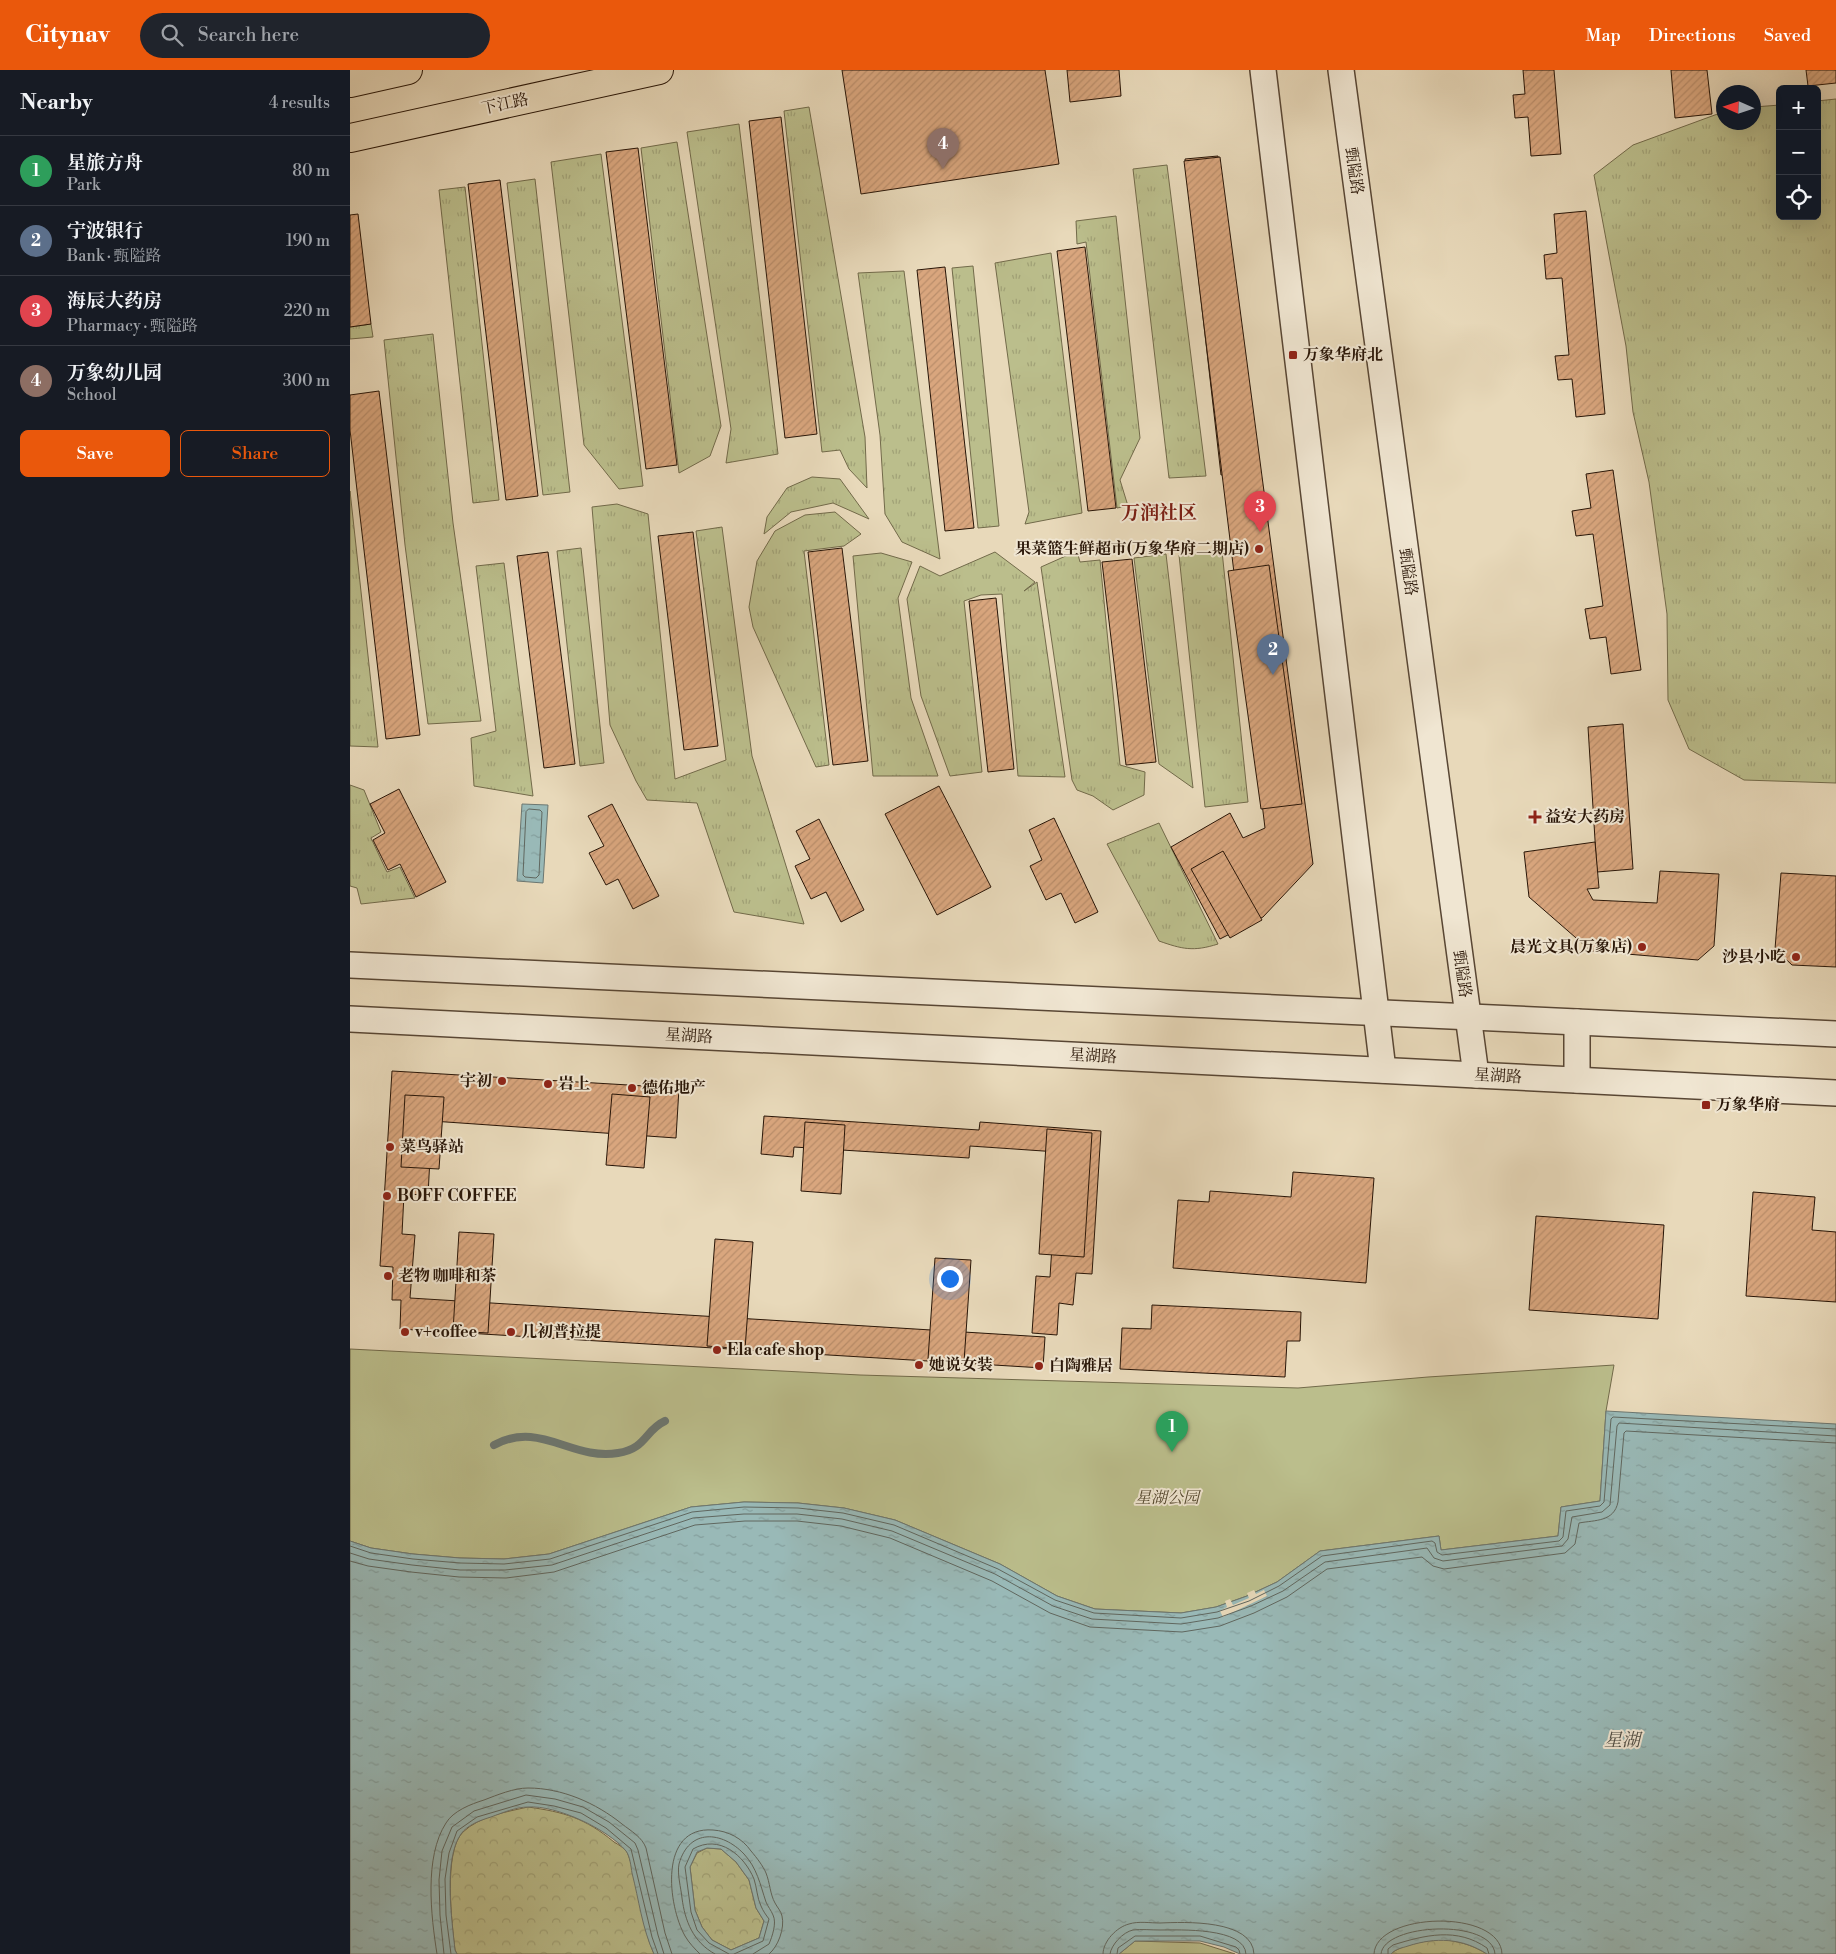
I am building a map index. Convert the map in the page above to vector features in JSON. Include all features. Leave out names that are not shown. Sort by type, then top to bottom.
[{"type":"main road","points":[[350,83],[408,70]]},
{"type":"main road","name":"下江路","points":[[350,138],[659,70]]},
{"type":"street","points":[[1263,70],[1383,1070]]},
{"type":"street","name":"甄隘路","points":[[1341,70],[1476,1075]]},
{"type":"street","points":[[350,965],[1836,1034]]},
{"type":"street","name":"星湖路","points":[[350,1019],[1836,1093]]},
{"type":"street","points":[[1577,1022],[1577,1080]]},
{"type":"green space","points":[[1836,99],[1836,783],[1744,780],[1689,749],[1668,700],[1667,614],[1649,482],[1633,412],[1626,346],[1594,175],[1633,145],[1716,115],[1716,130],[1761,130],[1761,106],[1776,105],[1776,220],[1821,220],[1821,101]]},
{"type":"green space","points":[[809,107],[865,437],[867,488],[849,469],[840,450],[822,452],[784,111]]},
{"type":"green space","points":[[739,124],[778,454],[726,463],[731,429],[687,132]]},
{"type":"green space","points":[[677,142],[721,426],[710,456],[679,473],[641,148]]},
{"type":"green space","points":[[601,154],[643,486],[619,489],[584,445],[551,162]]},
{"type":"green space","points":[[1167,165],[1206,476],[1169,478],[1133,169]]},
{"type":"green space","points":[[535,179],[570,492],[543,495],[507,183]]},
{"type":"green space","points":[[465,187],[499,500],[473,503],[439,190]]},
{"type":"green space","points":[[1116,216],[1140,438],[1120,480],[1128,506],[1117,508],[1086,242],[1077,244],[1076,221]]},
{"type":"green space","points":[[1051,253],[1082,513],[1025,524],[1029,512],[995,263]]},
{"type":"green space","points":[[973,266],[999,526],[978,528],[952,268]]},
{"type":"green space","points":[[904,271],[940,559],[902,542],[885,514],[880,435],[858,273]]},
{"type":"green space","points":[[371,324],[373,337],[350,339],[350,327]]},
{"type":"green space","points":[[433,334],[453,523],[481,721],[428,724],[405,545],[384,340]]},
{"type":"green space","points":[[812,477],[840,479],[869,519],[833,503],[791,512],[764,534],[767,517],[787,488]]},
{"type":"green space","points":[[350,491],[378,747],[350,746]]},
{"type":"green space","points":[[617,504],[648,514],[675,779],[726,760],[696,531],[722,527],[752,756],[804,924],[734,912],[697,803],[647,800],[610,725],[592,507]]},
{"type":"green space","points":[[835,512],[861,534],[844,546],[804,551],[829,765],[816,767],[753,627],[749,607],[757,561],[775,531],[805,515]]},
{"type":"green space","points":[[581,548],[604,763],[580,766],[557,551]]},
{"type":"green space","points":[[1077,551],[1080,562],[1100,560],[1120,765],[1145,772],[1144,795],[1113,810],[1093,796],[1077,790],[1072,780],[1041,567]]},
{"type":"green space","points":[[1222,551],[1248,802],[1205,807],[1179,555]]},
{"type":"green space","points":[[995,552],[1035,582],[1024,591],[1037,582],[1065,777],[1018,776],[1002,594],[981,595],[964,601],[982,772],[950,776],[921,696],[907,599],[920,566],[940,576]]},
{"type":"green space","points":[[881,553],[912,562],[898,598],[911,698],[938,776],[873,776],[853,556]]},
{"type":"green space","points":[[1166,554],[1193,788],[1159,764],[1134,558]]},
{"type":"green space","points":[[504,563],[533,796],[474,786],[471,738],[496,731],[476,566]]},
{"type":"green space","points":[[350,785],[364,790],[381,832],[371,838],[387,872],[400,867],[415,898],[361,904],[357,888],[350,886]]},
{"type":"green space","points":[[1159,823],[1218,944],[1188,949],[1159,941],[1107,844]]},
{"type":"green space","name":"星湖公园","points":[[350,1349],[860,1375],[1298,1388],[1428,1377],[1614,1365],[1606,1411],[1600,1501],[1561,1507],[1558,1536],[1441,1550],[1439,1536],[1320,1551],[1277,1582],[1247,1596],[1216,1607],[1181,1613],[1095,1609],[1057,1596],[1000,1564],[895,1520],[844,1508],[798,1503],[744,1502],[691,1507],[549,1554],[504,1559],[460,1558],[371,1548],[350,1541]]},
{"type":"green space","points":[[528,1807],[574,1817],[593,1827],[626,1850],[632,1866],[649,1942],[654,1954],[457,1954],[455,1950],[450,1889],[453,1855],[457,1842],[463,1832],[485,1818]]},
{"type":"green space","points":[[707,1848],[721,1849],[736,1862],[749,1880],[756,1908],[764,1921],[759,1938],[731,1950],[712,1940],[702,1927],[695,1910],[690,1867],[697,1853]]},
{"type":"green space","points":[[1439,1939],[1464,1944],[1487,1954],[1391,1954],[1400,1948]]},
{"type":"green space","points":[[1135,1941],[1200,1943],[1235,1954],[1119,1954]]},
{"type":"water","points":[[522,804],[548,805],[543,883],[517,881]]},
{"type":"water","name":"星湖","points":[[1606,1411],[1836,1424],[1836,1954],[1487,1954],[1458,1942],[1439,1940],[1418,1943],[1391,1954],[1240,1954],[1224,1947],[1200,1941],[1135,1941],[1119,1954],[654,1954],[644,1924],[626,1851],[607,1835],[581,1820],[553,1810],[528,1807],[509,1810],[474,1823],[461,1834],[455,1845],[450,1874],[450,1890],[455,1950],[457,1954],[350,1954],[350,1541],[371,1548],[413,1554],[504,1559],[549,1554],[691,1507],[744,1502],[798,1503],[844,1508],[895,1520],[1000,1564],[1057,1596],[1095,1609],[1181,1613],[1216,1607],[1247,1596],[1277,1582],[1320,1551],[1439,1536],[1441,1550],[1558,1536],[1561,1507],[1600,1501]],"holes":[[[707,1848],[721,1849],[736,1862],[749,1880],[756,1908],[764,1921],[759,1938],[731,1950],[712,1940],[702,1927],[695,1910],[690,1867],[697,1852]]]},
{"type":"pier","points":[[1254,1590],[1256,1594],[1264,1590],[1267,1596],[1223,1617],[1220,1611],[1227,1607],[1225,1601],[1230,1599],[1233,1605],[1249,1598],[1247,1593]]},
{"type":"building","points":[[842,70],[1045,70],[1059,164],[861,194]]},
{"type":"building","points":[[1067,70],[1119,70],[1121,96],[1070,102]]},
{"type":"building","points":[[1523,70],[1554,70],[1561,154],[1531,156],[1528,117],[1515,118],[1513,95],[1525,94]]},
{"type":"building","points":[[1671,70],[1707,70],[1712,114],[1675,118]]},
{"type":"building","points":[[1806,70],[1836,70],[1836,83],[1808,85]]},
{"type":"building","points":[[781,117],[817,434],[785,438],[749,121]]},
{"type":"building","points":[[638,148],[677,465],[646,469],[606,152]]},
{"type":"building","points":[[1218,156],[1253,471],[1221,475],[1185,159]]},
{"type":"building","points":[[1220,157],[1313,864],[1263,917],[1220,939],[1171,847],[1230,813],[1243,838],[1265,828],[1184,161]]},
{"type":"building","points":[[500,180],[538,496],[506,500],[468,184]]},
{"type":"building","points":[[1586,211],[1605,414],[1576,417],[1572,379],[1558,380],[1555,356],[1569,355],[1562,278],[1546,279],[1544,255],[1557,253],[1554,214]]},
{"type":"building","points":[[358,214],[371,324],[350,327],[350,215]]},
{"type":"building","points":[[1085,247],[1116,508],[1088,511],[1057,251]]},
{"type":"building","points":[[945,267],[974,528],[945,531],[917,270]]},
{"type":"building","points":[[379,391],[420,735],[386,739],[350,430],[350,395]]},
{"type":"building","points":[[1613,470],[1641,670],[1611,674],[1606,637],[1590,639],[1585,609],[1603,606],[1593,534],[1576,536],[1572,511],[1591,508],[1586,474]]},
{"type":"building","points":[[693,532],[718,746],[684,750],[658,536]]},
{"type":"building","points":[[842,548],[868,761],[833,765],[808,552]]},
{"type":"building","points":[[548,552],[575,764],[544,768],[517,556]]},
{"type":"building","points":[[1132,559],[1156,762],[1126,765],[1102,562]]},
{"type":"building","points":[[1269,565],[1302,804],[1261,809],[1228,571]]},
{"type":"building","points":[[996,598],[1014,769],[988,772],[969,601]]},
{"type":"building","points":[[1623,724],[1633,869],[1597,872],[1588,727]]},
{"type":"building","points":[[939,786],[991,887],[937,915],[885,814]]},
{"type":"building","points":[[399,789],[446,882],[416,897],[400,864],[388,870],[373,840],[385,833],[370,804]]},
{"type":"building","points":[[612,804],[659,896],[633,909],[618,879],[606,885],[589,853],[604,846],[588,816]]},
{"type":"building","points":[[1054,818],[1098,912],[1075,923],[1061,893],[1046,900],[1030,866],[1042,860],[1029,830]]},
{"type":"building","points":[[819,819],[864,910],[841,922],[826,892],[811,899],[795,866],[810,859],[796,831]]},
{"type":"building","points":[[1595,842],[1599,888],[1587,889],[1593,900],[1657,903],[1660,871],[1719,874],[1714,946],[1698,960],[1591,951],[1529,897],[1524,852]]},
{"type":"building","points":[[1223,851],[1262,920],[1230,938],[1191,869]]},
{"type":"building","points":[[1781,873],[1836,876],[1836,967],[1792,965],[1775,949]]},
{"type":"building","points":[[392,1071],[679,1088],[676,1138],[432,1121],[428,1195],[404,1194],[402,1234],[415,1235],[410,1298],[1045,1337],[1043,1368],[400,1329],[401,1300],[392,1300],[393,1267],[380,1266]]},
{"type":"building","points":[[612,1094],[650,1097],[644,1168],[606,1165]]},
{"type":"building","points":[[405,1095],[444,1097],[439,1169],[401,1167]]},
{"type":"building","points":[[764,1116],[979,1130],[980,1122],[1101,1131],[1092,1274],[1076,1273],[1073,1305],[1059,1303],[1057,1335],[1032,1333],[1036,1276],[1050,1277],[1058,1152],[970,1146],[969,1158],[794,1147],[793,1157],[761,1154]]},
{"type":"building","points":[[805,1122],[845,1125],[841,1194],[801,1191]]},
{"type":"building","points":[[1047,1129],[1092,1133],[1084,1257],[1039,1254]]},
{"type":"building","points":[[1293,1172],[1374,1178],[1366,1283],[1173,1268],[1178,1200],[1209,1202],[1210,1191],[1291,1197]]},
{"type":"building","points":[[1753,1192],[1815,1197],[1812,1230],[1836,1232],[1836,1302],[1746,1296]]},
{"type":"building","points":[[1536,1216],[1664,1225],[1658,1319],[1529,1310]]},
{"type":"building","points":[[459,1232],[494,1234],[488,1333],[453,1331]]},
{"type":"building","points":[[715,1239],[753,1242],[745,1349],[707,1346]]},
{"type":"building","points":[[935,1258],[971,1260],[964,1362],[928,1359]]},
{"type":"building","points":[[1152,1305],[1301,1312],[1300,1341],[1287,1341],[1285,1377],[1120,1369],[1122,1328],[1151,1329]]},
{"type":"waterway","points":[[494,1445],[511,1438],[526,1437],[541,1439],[586,1452],[601,1454],[618,1453],[634,1448],[653,1429],[665,1421]]},
{"type":"place","name":"万象幼儿园","points":[[943,169]]},
{"type":"place","name":"万象华府北","points":[[1293,355]]},
{"type":"place","name":"海辰大药房","points":[[1260,532]]},
{"type":"place","name":"果菜篮生鲜超市(万象华府二期店)","points":[[1259,549]]},
{"type":"place","name":"宁波银行","points":[[1273,675]]},
{"type":"place","name":"益安大药房","points":[[1535,817]]},
{"type":"place","name":"晨光文具(万象店)","points":[[1642,947]]},
{"type":"place","name":"沙县小吃","points":[[1796,957]]},
{"type":"place","name":"宇初","points":[[502,1081]]},
{"type":"place","name":"岩上","points":[[548,1084]]},
{"type":"place","name":"德佑地产","points":[[632,1088]]},
{"type":"place","name":"万象华府","points":[[1706,1105]]},
{"type":"place","name":"菜鸟驿站","points":[[390,1147]]},
{"type":"place","name":"BOFF COFFEE","points":[[387,1196]]},
{"type":"place","name":"老物 咖啡和茶","points":[[388,1276]]},
{"type":"place","name":"v+coffee","points":[[405,1332]]},
{"type":"place","name":"几初普拉提","points":[[511,1332]]},
{"type":"place","name":"Ela cafe shop","points":[[717,1350]]},
{"type":"place","name":"她说女装","points":[[919,1365]]},
{"type":"place","name":"白陶雅居","points":[[1039,1366]]},
{"type":"place","name":"星旅方舟","points":[[1172,1452]]},
{"type":"district","name":"万润社区","points":[[1159,513]]}]
